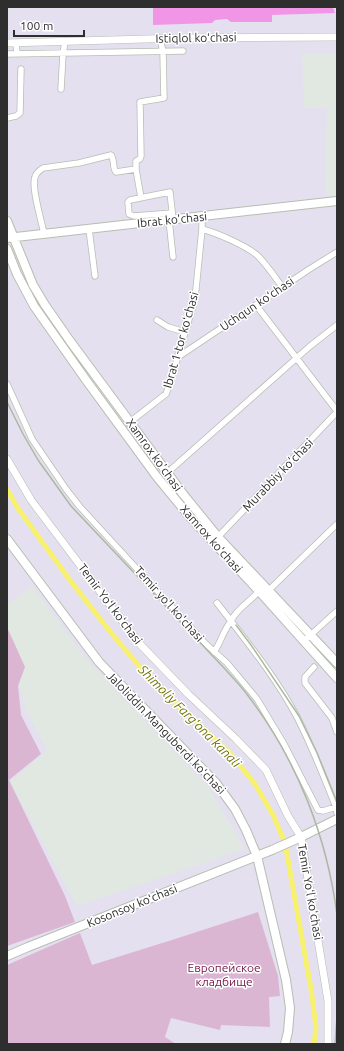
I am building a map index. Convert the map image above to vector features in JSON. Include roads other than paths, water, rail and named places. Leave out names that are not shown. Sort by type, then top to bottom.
[{"type":"main road","name":"Ibrat ko'chasi","points":[[10,238],[171,218],[336,203]]},
{"type":"main road","name":"Xamrox ko'chasi","points":[[7,221],[10,238],[33,285],[45,305],[182,494],[218,537],[337,663]]},
{"type":"main road","name":"Xamrox koʻchasi","points":[[7,249],[17,274],[34,306],[157,477],[190,517],[337,678]]},
{"type":"main road","name":"Jaloliddin Manguberdi koʻchasi","points":[[8,542],[106,671],[216,783],[235,809],[257,856],[286,980],[290,1008],[288,1032],[285,1044]]},
{"type":"main road","name":"Kosonsoy koʻchasi","points":[[7,956],[272,850],[300,838],[337,819]]},
{"type":"street","name":"Istiqlol koʻchasi","points":[[7,43],[160,38],[337,37]]},
{"type":"street","points":[[140,198],[136,161],[140,159],[141,156],[140,102],[164,98],[163,52],[160,38]]},
{"type":"street","points":[[61,89],[65,41]]},
{"type":"street","points":[[16,42],[17,54]]},
{"type":"street","points":[[7,54],[183,51]]},
{"type":"street","points":[[7,118],[16,116],[20,113],[21,69]]},
{"type":"street","points":[[44,234],[34,186],[34,176],[39,170],[110,155],[113,157],[114,170],[116,172],[136,169]]},
{"type":"street","points":[[171,218],[130,215],[128,202],[130,200],[170,192],[173,257]]},
{"type":"street","name":"Ibrat 1-tor koʻchasi","points":[[130,422],[166,394],[186,332],[196,289],[202,216]]},
{"type":"street","points":[[202,228],[251,250],[261,260],[283,288]]},
{"type":"street","points":[[89,229],[95,276]]},
{"type":"street","name":"Uchqun koʻchasi","points":[[178,357],[337,252]]},
{"type":"street","points":[[256,305],[337,412]]},
{"type":"street","points":[[157,320],[168,326],[186,332]]},
{"type":"street","points":[[168,473],[337,325]]},
{"type":"street","name":"Temir yo'l ko'chasi","points":[[7,384],[32,439],[71,495],[96,526],[126,555],[143,576],[214,652],[227,663],[265,710],[318,810],[323,812],[337,810]]},
{"type":"street","name":"Murabbiy ko‘chasi","points":[[218,537],[337,412]]},
{"type":"street","points":[[132,443],[141,437]]},
{"type":"street","name":"Temir Yoʻl koʻchasi","points":[[7,459],[31,500],[138,642],[172,679],[236,739],[266,770],[300,838],[328,1001],[328,1044]]},
{"type":"street","points":[[214,652],[220,642],[224,630],[236,613],[259,591],[269,590],[337,524]]},
{"type":"street","points":[[217,602],[281,690],[309,741],[337,810]]},
{"type":"street","points":[[304,641],[337,611]]},
{"type":"street","points":[[314,667],[305,677],[305,683],[332,718],[337,732]]},
{"type":"waterway","name":"Shimoliy Fargʻona kanali","points":[[7,489],[17,507],[69,579],[112,634],[156,686],[229,752],[255,784],[273,815],[285,843],[311,989],[316,1027],[314,1044]]},
{"type":"railway","points":[[7,402],[38,460],[71,506],[234,679],[266,721],[282,747],[307,800],[326,857],[337,915]]},
{"type":"railway","points":[[236,625],[299,716],[317,753],[337,803]]},
{"type":"railway","points":[[335,1044],[337,1017]]},
{"type":"park label","name":"Европейское кладбище","points":[[224,975]]}]
